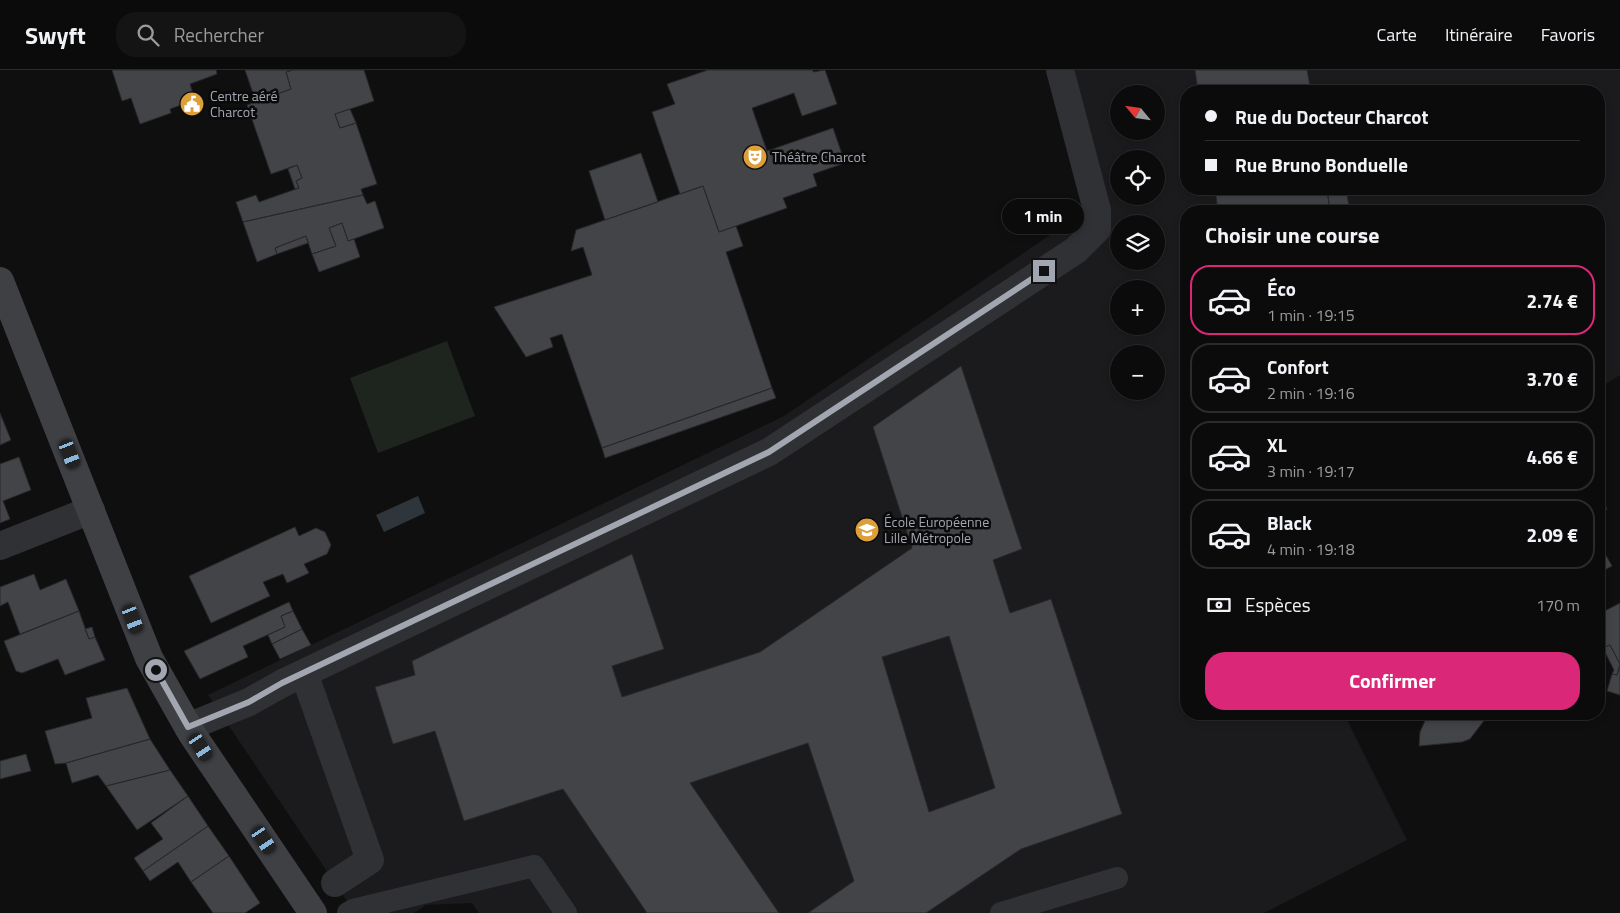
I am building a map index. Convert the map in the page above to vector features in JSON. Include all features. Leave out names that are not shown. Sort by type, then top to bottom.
[{"type":"street","points":[[188,727],[249,702],[304,673],[769,452],[1076,250],[1097,229],[1097,210],[1060,70]]},
{"type":"street","points":[[0,281],[150,658],[188,727],[313,913]]},
{"type":"street","points":[[0,546],[91,510]]},
{"type":"street","points":[[304,673],[370,860],[335,883]]},
{"type":"lane","points":[[348,913],[353,910],[534,866],[566,913]]},
{"type":"lane","points":[[1001,913],[1117,878]]},
{"type":"shaded area","name":"École Européenne Lille Métropole","points":[[1071,70],[1620,70],[1620,375],[1605,384],[1605,205],[1180,205],[1180,720],[1347,720],[1407,840],[1264,913],[479,913],[472,903],[426,905],[414,913],[355,913],[208,695],[784,416],[1103,199]]},
{"type":"shaded area","points":[[447,341],[475,416],[378,453],[350,378]]},
{"type":"shaded area","points":[[418,496],[425,513],[384,532],[376,515]]},
{"type":"building","points":[[112,70],[216,70],[217,74],[190,84],[195,100],[170,109],[171,113],[140,124],[131,98],[122,101]]},
{"type":"building","points":[[245,70],[293,70],[286,72],[291,89],[256,102]]},
{"type":"building","points":[[293,70],[364,70],[374,101],[335,114],[340,128],[356,123],[377,184],[361,189],[363,195],[243,222],[236,202],[256,195],[259,202],[299,188],[296,181],[302,178],[297,165],[271,174],[247,105],[291,89],[286,72]]},
{"type":"building","name":"Théâtre Charcot","points":[[708,70],[813,70],[813,72],[825,70],[837,104],[802,116],[794,93],[752,108],[767,151],[833,128],[845,163],[813,174],[817,186],[783,198],[787,208],[719,232],[703,186],[680,194],[652,112],[675,104],[667,84]]},
{"type":"building","points":[[1195,70],[1307,70],[1310,85],[1197,85]]},
{"type":"building","points":[[350,109],[356,123],[340,128],[335,114]]},
{"type":"building","points":[[641,153],[658,202],[605,220],[589,171]]},
{"type":"building","points":[[297,165],[302,178],[296,181],[299,188],[295,189],[288,169]]},
{"type":"building","points":[[703,186],[719,232],[736,226],[743,246],[726,252],[772,388],[602,448],[562,334],[550,338],[553,347],[526,357],[494,307],[592,275],[583,247],[571,251],[576,230]]},
{"type":"building","points":[[363,195],[367,204],[375,201],[384,228],[348,241],[342,223],[329,228],[336,246],[312,254],[306,236],[275,248],[277,254],[257,262],[243,222]]},
{"type":"building","points":[[1216,195],[1328,195],[1329,205],[1217,205]]},
{"type":"building","points":[[1328,195],[1347,195],[1349,205],[1329,205]]},
{"type":"building","points":[[342,223],[348,241],[354,239],[360,257],[319,272],[312,254],[336,246],[329,228]]},
{"type":"building","points":[[306,236],[308,243],[277,254],[275,248]]},
{"type":"building","points":[[961,366],[1022,549],[993,560],[1010,613],[1051,599],[1122,814],[1021,849],[926,913],[808,913],[854,881],[808,743],[690,783],[779,913],[647,913],[563,789],[464,821],[435,731],[393,744],[375,687],[415,675],[412,661],[632,554],[664,649],[612,666],[622,697],[760,652],[912,548],[873,427]],"holes":[[[949,636],[995,788],[929,812],[882,657]]]},
{"type":"building","points":[[772,388],[776,398],[605,458],[602,448]]},
{"type":"building","points":[[0,413],[11,440],[0,445]]},
{"type":"building","points":[[19,457],[31,490],[3,501],[10,519],[0,523],[0,464]]},
{"type":"building","points":[[295,527],[299,536],[316,528],[325,532],[331,545],[327,554],[304,564],[309,573],[287,583],[283,574],[263,582],[270,596],[211,623],[189,576]]},
{"type":"building","points":[[1605,554],[1612,566],[1605,570]]},
{"type":"building","points":[[34,574],[40,590],[66,579],[79,611],[20,634],[8,602],[0,606],[0,587]]},
{"type":"building","points":[[289,602],[293,611],[281,616],[285,627],[243,646],[248,657],[200,679],[184,651]]},
{"type":"building","points":[[1620,603],[1620,664],[1610,645],[1605,647],[1605,611]]},
{"type":"building","points":[[79,611],[89,639],[95,637],[105,660],[65,675],[58,659],[22,673],[16,671],[4,641]]},
{"type":"building","points":[[293,611],[302,629],[272,644],[268,635],[285,627],[281,616]]},
{"type":"building","points":[[92,627],[95,637],[89,639],[85,629]]},
{"type":"building","points":[[302,629],[311,645],[280,659],[272,644]]},
{"type":"building","points":[[1610,645],[1620,664],[1617,675],[1612,674],[1614,670],[1605,652],[1605,647]]},
{"type":"building","points":[[1620,665],[1620,695],[1607,691],[1612,674],[1617,675]]},
{"type":"building","points":[[127,688],[150,739],[66,763],[55,764],[45,731],[92,718],[86,698]]},
{"type":"building","points":[[1425,720],[1484,720],[1470,739],[1462,742],[1419,746],[1420,732]]},
{"type":"building","points":[[150,739],[170,770],[106,786],[98,775],[72,783],[66,763]]},
{"type":"building","points":[[26,754],[31,771],[0,779],[0,761]]},
{"type":"building","points":[[170,770],[188,796],[137,830],[106,786]]},
{"type":"building","points":[[188,796],[208,826],[143,871],[134,858],[163,839],[151,823]]},
{"type":"building","points":[[208,826],[229,856],[191,882],[178,862],[150,881],[143,871]]},
{"type":"building","points":[[229,856],[260,903],[245,913],[213,913],[191,882]]},
{"type":"place","name":"Centre aéré Charcot","points":[[192,104]]},
{"type":"place","name":"Théâtre Charcot","points":[[755,157]]},
{"type":"place","name":"École Européenne Lille Métropole","points":[[867,530]]},
{"type":"route","points":[[156,670],[188,727],[249,702],[282,683],[769,452],[1044,271]]}]
